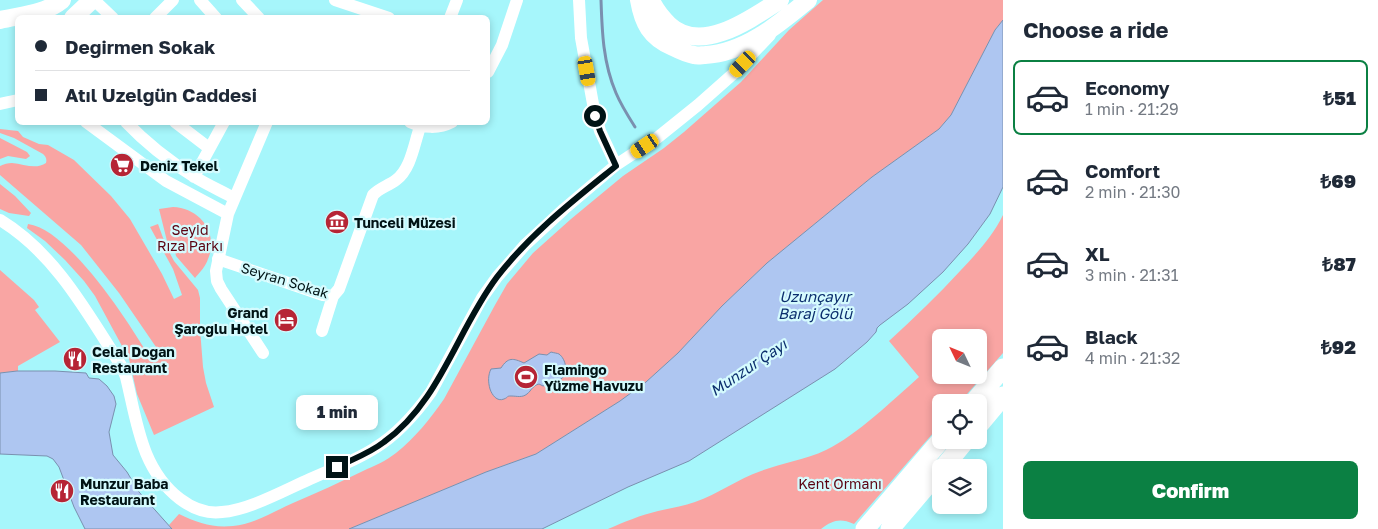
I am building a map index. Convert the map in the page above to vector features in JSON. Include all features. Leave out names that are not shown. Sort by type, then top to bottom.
[{"type":"main road","points":[[28,15],[50,9],[62,0]]},
{"type":"main road","points":[[76,15],[93,0]]},
{"type":"main road","points":[[639,0],[642,16],[650,31],[664,43],[695,55],[714,54],[732,50],[782,22],[808,0]]},
{"type":"main road","points":[[651,0],[659,16],[672,28],[685,34],[699,36],[718,34],[759,14],[780,0]]},
{"type":"main road","points":[[0,20],[15,18]]},
{"type":"main road","points":[[981,394],[1003,368]]},
{"type":"main road","points":[[987,415],[1003,396]]},
{"type":"main road","points":[[864,529],[933,449]]},
{"type":"main road","points":[[950,459],[958,449]]},
{"type":"main road","points":[[890,529],[932,480]]},
{"type":"street","points":[[93,0],[110,15]]},
{"type":"street","points":[[161,15],[172,0]]},
{"type":"street","points":[[200,0],[213,15]]},
{"type":"street","points":[[242,0],[256,15]]},
{"type":"street","points":[[335,0],[379,15]]},
{"type":"street","points":[[451,15],[457,0]]},
{"type":"street","points":[[490,68],[502,46],[517,0]]},
{"type":"street","points":[[579,0],[581,38],[593,104],[600,131],[616,166]]},
{"type":"street","points":[[0,220],[15,230],[54,266],[67,282],[122,368],[126,377],[142,446],[161,481],[186,503],[206,511],[223,512],[236,510],[266,499],[345,464],[386,441],[415,413],[427,397],[482,298],[512,259],[537,233],[616,166],[657,138],[698,105],[733,74],[782,22]]},
{"type":"street","points":[[0,104],[15,101]]},
{"type":"street","points":[[90,125],[166,181],[228,214]]},
{"type":"street","points":[[129,125],[148,143],[194,177],[234,198]]},
{"type":"street","points":[[180,125],[212,145]]},
{"type":"street","points":[[193,125],[212,145]]},
{"type":"street","points":[[194,177],[222,125]]},
{"type":"street","points":[[263,353],[221,289],[217,281],[216,271],[228,214],[266,125]]},
{"type":"street","name":"Seyran Sokak","points":[[218,259],[323,295],[334,296],[339,289],[373,195],[377,190],[397,180],[408,165],[415,125],[435,127],[442,125]]},
{"type":"street","points":[[322,331],[334,296]]},
{"type":"green space","points":[[823,0],[1003,0],[1003,20],[995,30],[951,115],[939,129],[872,177],[767,263],[722,306],[678,353],[646,382],[620,401],[536,454],[486,472],[349,529],[172,529],[169,525],[179,514],[212,525],[233,526],[249,523],[376,465],[396,453],[422,428],[444,399],[507,284],[533,253],[623,176],[684,132],[741,82],[789,30]]},
{"type":"green space","points":[[0,129],[18,131],[23,137],[39,144],[48,145],[74,160],[111,196],[130,219],[162,274],[174,299],[182,295],[173,269],[150,227],[158,224],[174,261],[198,290],[203,367],[214,407],[154,435],[137,394],[129,359],[95,296],[65,260],[45,241],[27,228],[28,224],[44,230],[62,242],[80,260],[114,303],[151,360],[156,347],[119,293],[81,245],[0,175],[0,166],[4,164],[38,166],[46,163],[46,157],[14,138],[0,133]]},
{"type":"green space","points":[[0,138],[27,152],[30,156],[26,159],[8,156],[0,159]]},
{"type":"green space","points":[[0,184],[31,213],[29,216],[9,213],[0,209]]},
{"type":"green space","name":"Seyid Rıza Parkı","points":[[183,208],[199,217],[209,231],[211,249],[204,267],[195,278],[176,256],[175,251],[173,251],[169,244],[170,242],[167,241],[159,209]]},
{"type":"green space","name":"Kent Ormanı","points":[[1003,215],[1003,353],[988,370],[988,329],[932,329],[932,384],[976,384],[967,394],[932,394],[932,434],[854,524],[837,521],[821,529],[608,529],[645,515],[695,502],[753,474],[826,450],[850,436],[919,377],[889,341],[967,264],[994,230]]},
{"type":"green space","points":[[0,270],[34,300],[39,307],[35,310],[60,342],[18,366],[18,371],[0,373]]},
{"type":"water","name":"Uzunçayır Baraj Gölü","points":[[1003,20],[1003,187],[990,214],[968,244],[943,272],[908,304],[880,325],[867,342],[835,369],[689,461],[628,487],[542,529],[349,529],[486,472],[536,454],[620,401],[646,382],[678,353],[722,306],[767,263],[872,177],[939,129],[951,115],[995,30]]},
{"type":"water","name":"Flamingo Yüzme Havuzu","points":[[551,352],[559,354],[565,363],[565,374],[560,380],[543,386],[539,384],[533,387],[527,394],[519,397],[508,396],[501,400],[493,396],[489,381],[491,369],[501,368],[508,360],[517,360],[524,363],[539,354],[547,355]]},
{"type":"water","points":[[17,371],[86,373],[89,378],[99,379],[107,386],[114,396],[116,404],[109,432],[113,455],[127,472],[139,492],[172,529],[85,529],[74,507],[59,467],[53,459],[47,456],[0,454],[0,373]]},
{"type":"waterway","points":[[601,0],[608,70],[618,97],[635,127]]},
{"type":"place","name":"Deniz Tekel","points":[[122,165]]},
{"type":"place","name":"Tunceli Müzesi","points":[[337,222]]},
{"type":"place","name":"Grand Şaroğlu Hotel","points":[[286,320]]},
{"type":"place","name":"Celal Doğan Restaurant","points":[[75,359]]},
{"type":"place","name":"Flamingo Yüzme Havuzu","points":[[526,377]]},
{"type":"place","name":"Munzur Baba Restaurant","points":[[62,491]]},
{"type":"route","points":[[337,467],[374,449],[406,423],[430,392],[482,298],[497,277],[537,233],[616,166],[595,116]]},
{"type":"water label","name":"Munzur Çayı","points":[[748,367]]}]
